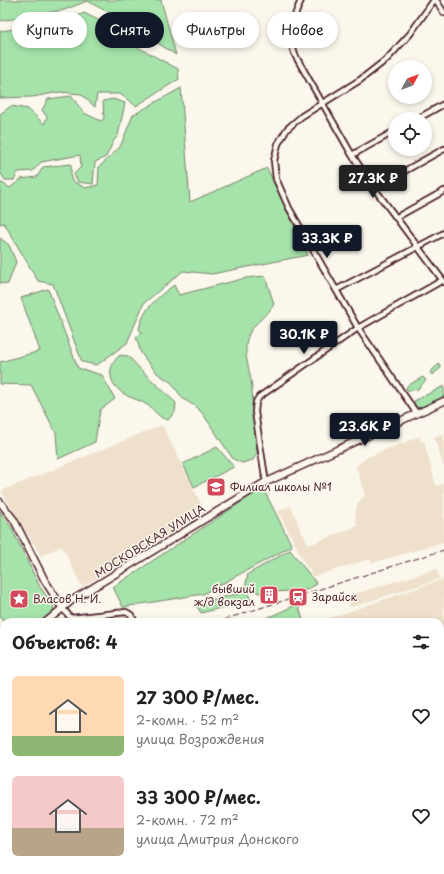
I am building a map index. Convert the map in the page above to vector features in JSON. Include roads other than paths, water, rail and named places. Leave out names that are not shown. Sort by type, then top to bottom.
[{"type":"main road","name":"МОСКОВСКАЯ УЛИЦА","points":[[51,618],[71,601],[266,483],[444,401]]},
{"type":"main road","points":[[0,502],[14,520],[45,581],[63,609]]},
{"type":"street","points":[[266,483],[255,412],[256,402],[259,397],[308,364],[314,357],[358,328],[443,281],[374,188],[352,155],[295,55],[289,37],[292,22],[301,0]]},
{"type":"street","points":[[417,414],[358,328],[288,208],[274,170],[277,149],[288,129],[296,121],[360,80],[387,59],[415,28],[435,0],[444,13]]},
{"type":"street","points":[[430,112],[444,104]]},
{"type":"street","points":[[352,155],[388,135]]},
{"type":"street","points":[[374,188],[444,149]]},
{"type":"street","points":[[397,217],[444,191]]},
{"type":"street","points":[[336,290],[444,233]]},
{"type":"street","points":[[63,609],[71,618],[126,612],[132,615],[134,618]]},
{"type":"railway","points":[[229,618],[444,550]]},
{"type":"place","name":"Филиал школы №1","points":[[216,487]]},
{"type":"place","name":"бывший ж/д вокзал","points":[[269,595]]},
{"type":"place","name":"Зарайск","points":[[298,597]]},
{"type":"place","name":"Власов Н. И.","points":[[19,599]]}]
